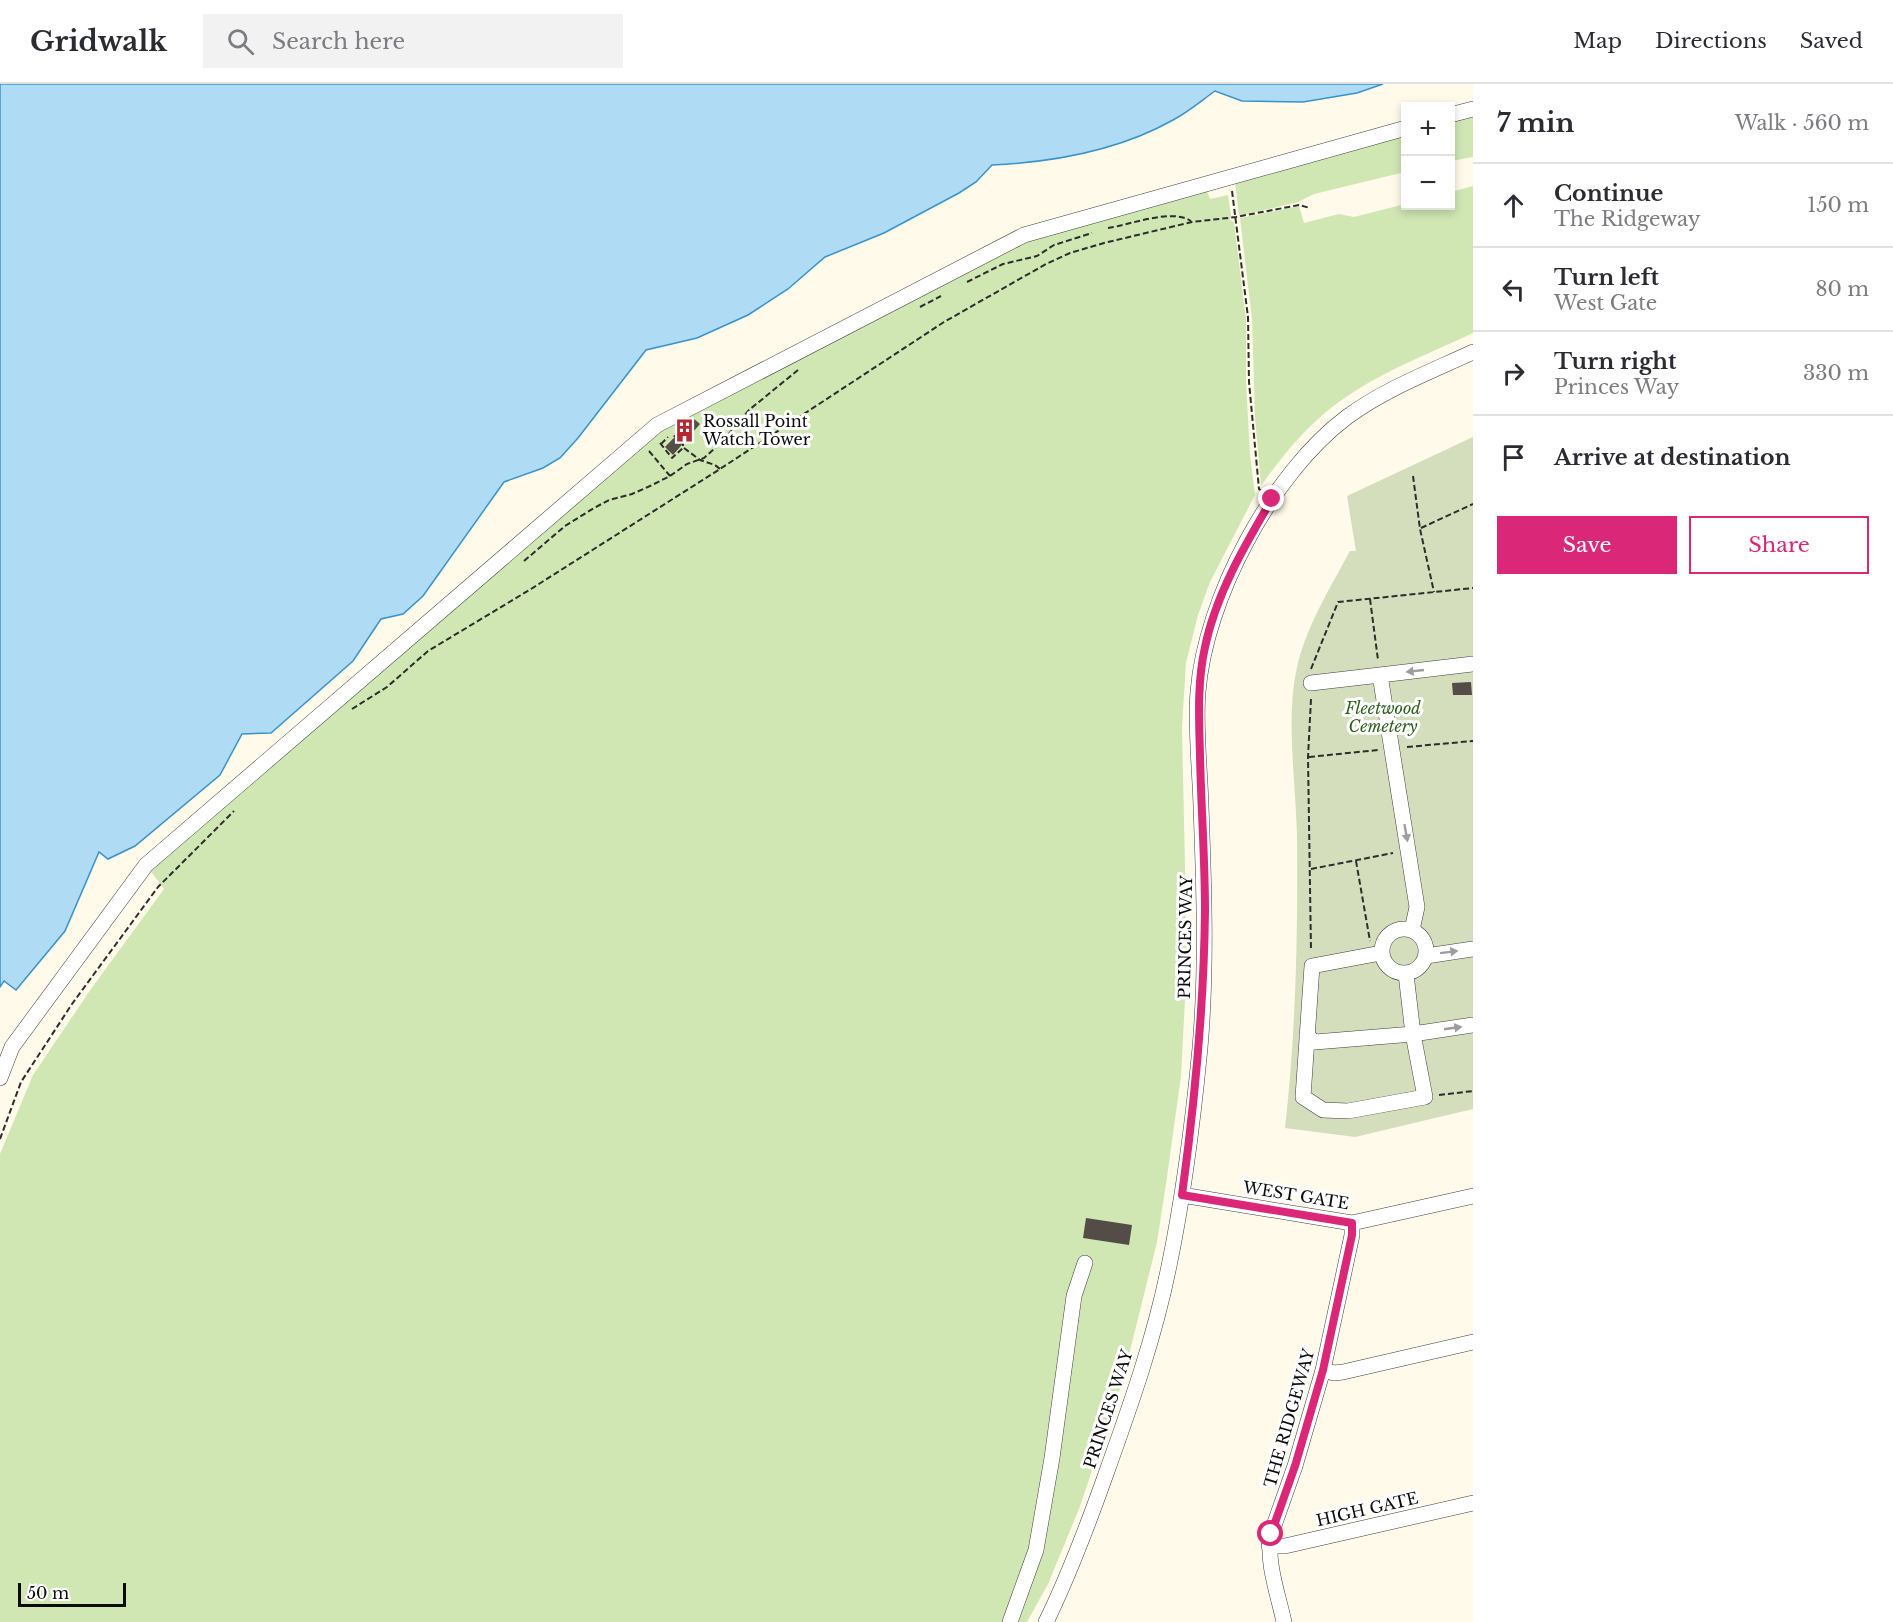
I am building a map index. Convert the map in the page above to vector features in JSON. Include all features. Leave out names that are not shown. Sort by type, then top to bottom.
[{"type":"street","points":[[1455,114],[1473,109]]},
{"type":"street","points":[[0,1078],[12,1047],[146,865],[657,425],[1024,235],[1401,129]]},
{"type":"street","name":"PRINCES WAY","points":[[1046,1622],[1078,1551],[1134,1397],[1169,1269],[1182,1195],[1200,1046],[1203,979],[1205,907],[1198,693],[1205,646],[1218,604],[1272,499],[1304,457],[1344,419],[1369,402],[1473,352]]},
{"type":"street","points":[[1311,683],[1473,664]]},
{"type":"street","points":[[1380,675],[1417,908],[1412,930]]},
{"type":"street","points":[[1399,929],[1412,930],[1421,936],[1425,944],[1426,956],[1419,968],[1406,974],[1389,968],[1377,954],[1389,934],[1399,929]]},
{"type":"street","points":[[1426,956],[1473,949]]},
{"type":"street","points":[[1377,954],[1311,966],[1303,1097],[1323,1110],[1348,1111],[1425,1097],[1413,1034],[1406,974]]},
{"type":"street","points":[[1307,1036],[1315,1042],[1413,1034],[1473,1026]]},
{"type":"street","name":"WEST GATE","points":[[1182,1195],[1352,1223],[1473,1196]]},
{"type":"street","name":"THE RIDGEWAY","points":[[1284,1622],[1269,1546],[1271,1534],[1295,1466],[1323,1370],[1352,1235],[1352,1223]]},
{"type":"street","points":[[1011,1622],[1036,1550],[1052,1458],[1074,1296],[1085,1263]]},
{"type":"street","points":[[1323,1370],[1334,1373],[1344,1372],[1473,1342]]},
{"type":"street","name":"HIGH GATE","points":[[1269,1546],[1285,1546],[1473,1503]]},
{"type":"path","points":[[1229,177],[1248,317],[1249,382],[1258,489],[1272,499]]},
{"type":"path","points":[[372,690],[348,711],[387,687],[429,651],[720,469],[944,322],[1046,264],[1104,243],[1192,222],[1236,217],[1299,205],[1310,208]]},
{"type":"path","points":[[1102,229],[1160,217],[1186,218],[1192,222]]},
{"type":"path","points":[[964,284],[1003,264],[1037,256],[1054,244],[1095,232]]},
{"type":"path","points":[[916,309],[948,291]]},
{"type":"path","points":[[523,562],[565,526],[594,508],[670,477],[687,464],[700,460],[714,450],[749,410],[802,367]]},
{"type":"path","points":[[661,444],[673,433],[683,443],[683,448],[700,460],[720,469]]},
{"type":"path","points":[[654,443],[657,440],[672,458],[683,448]]},
{"type":"path","points":[[648,449],[670,477]]},
{"type":"path","points":[[1413,476],[1420,529],[1434,592]]},
{"type":"path","points":[[1420,529],[1473,504]]},
{"type":"path","points":[[1311,966],[1308,757],[1311,668],[1338,602],[1473,588]]},
{"type":"path","points":[[1370,599],[1380,675]]},
{"type":"path","points":[[0,1140],[21,1082],[72,1005],[158,887],[241,804]]},
{"type":"path","points":[[1311,869],[1409,850]]},
{"type":"path","points":[[1356,860],[1377,954]]},
{"type":"path","points":[[1425,1097],[1473,1091]]},
{"type":"green space","points":[[1473,114],[1473,157],[1455,160],[1455,119]]},
{"type":"green space","points":[[1401,135],[1401,173],[1314,194],[1298,202],[1239,216],[1235,182]]},
{"type":"green space","points":[[1473,186],[1473,333],[1392,370],[1352,393],[1317,420],[1295,443],[1261,486],[1255,417],[1252,319],[1240,218],[1299,206],[1304,223],[1339,214],[1354,217],[1401,205],[1401,210],[1455,210],[1455,191]]},
{"type":"green space","points":[[1206,188],[1210,199],[1228,195],[1230,220],[1234,222],[1246,320],[1246,381],[1250,455],[1255,495],[1210,582],[1198,615],[1186,663],[1182,727],[1187,962],[1181,1076],[1157,1242],[1122,1383],[1079,1509],[1048,1584],[1027,1622],[0,1622],[0,1154],[33,1075],[91,989],[164,889],[146,865],[657,425],[1026,241]]},
{"type":"green space","name":"Fleetwood Cemetery","points":[[1473,437],[1473,1109],[1355,1137],[1285,1128],[1292,1055],[1297,946],[1297,836],[1292,711],[1293,691],[1300,656],[1326,595],[1350,551],[1356,551],[1347,496]]},
{"type":"water","points":[[0,84],[1383,84],[1357,93],[1303,102],[1242,101],[1215,91],[1173,120],[1130,140],[1062,158],[992,165],[976,182],[959,193],[884,233],[825,257],[788,289],[748,315],[697,338],[646,350],[560,458],[543,468],[504,482],[423,596],[403,614],[381,619],[353,661],[271,733],[242,734],[220,775],[135,846],[108,859],[99,852],[65,931],[16,990],[4,981],[0,987]]},
{"type":"building","points":[[693,418],[700,424],[673,455],[665,447]]},
{"type":"building","points":[[1471,682],[1472,695],[1453,695],[1452,683]]},
{"type":"building","points":[[1086,1218],[1132,1225],[1129,1245],[1083,1238]]},
{"type":"place","name":"Rossall Point Watch Tower","points":[[685,430]]},
{"type":"route","points":[[1271,1534],[1295,1466],[1323,1370],[1352,1235],[1352,1223],[1182,1195],[1200,1046],[1203,979],[1205,907],[1198,693],[1205,646],[1218,604],[1239,559],[1272,499]]}]
